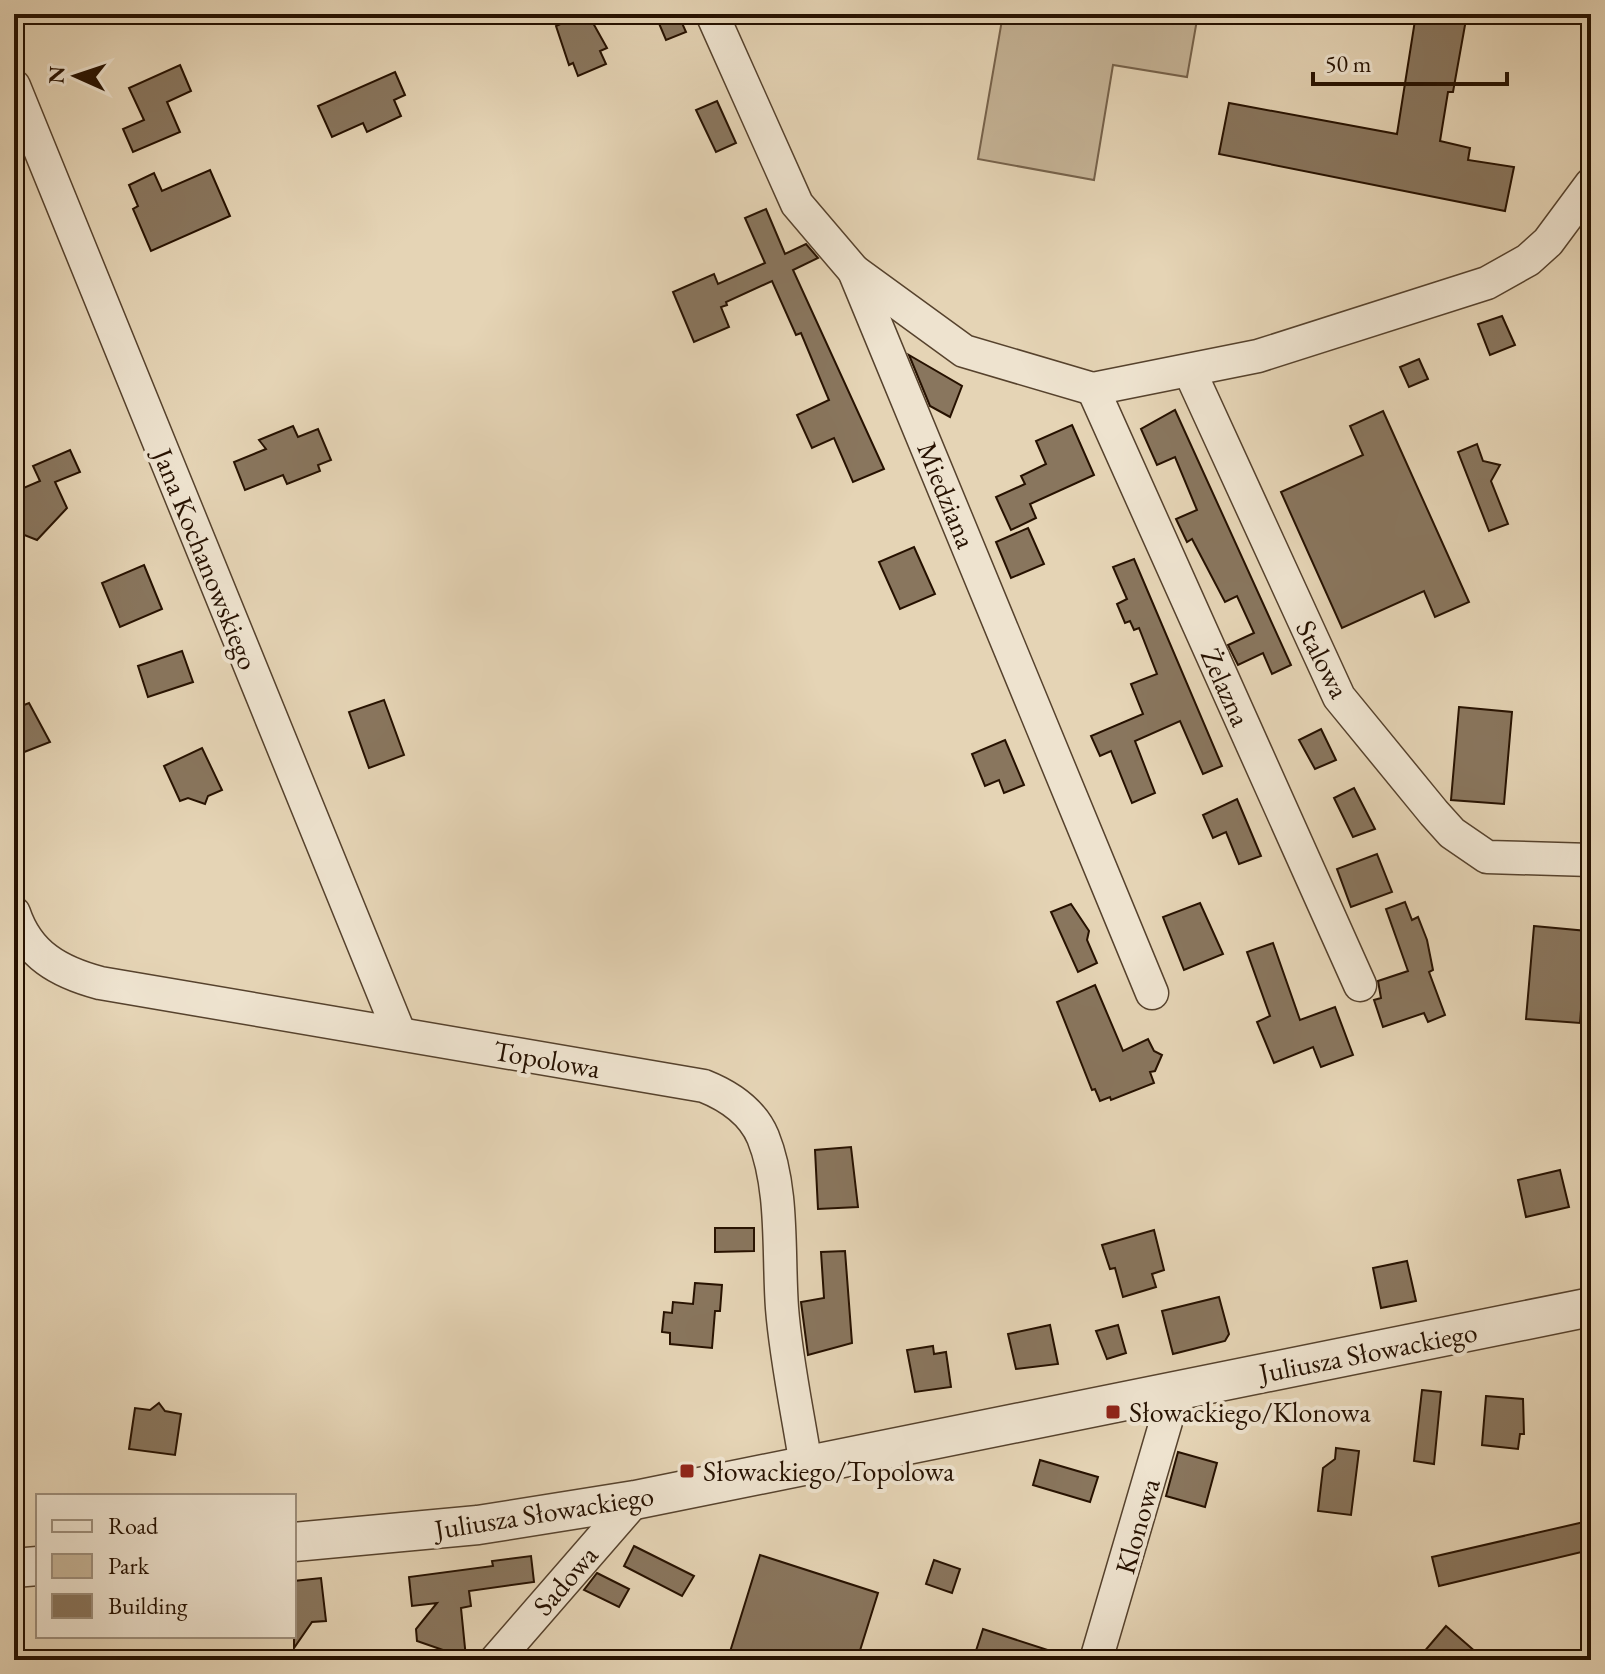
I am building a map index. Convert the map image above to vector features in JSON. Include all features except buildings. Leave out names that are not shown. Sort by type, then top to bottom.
[{"type":"street","name":"Miedziana","points":[[712,14],[797,204],[854,271],[1152,993]]},
{"type":"street","name":"Jana Kochanowskiego","points":[[14,86],[399,1032]]},
{"type":"street","points":[[854,271],[964,351],[1093,389],[1190,372],[1317,339],[1487,283],[1528,260],[1548,242],[1591,184]]},
{"type":"street","name":"Stalowa","points":[[1190,372],[1339,697],[1434,813],[1452,833],[1487,857],[1591,860]]},
{"type":"street","name":"Żelazna","points":[[1093,389],[1360,985]]},
{"type":"street","name":"Topolowa","points":[[14,913],[19,930],[39,956],[66,974],[100,983],[704,1086],[724,1094],[750,1117],[762,1134],[774,1176],[782,1312],[806,1466]]},
{"type":"street","name":"Juliusza Słowackiego","points":[[296,1542],[478,1525],[635,1500],[1591,1307]]},
{"type":"street","name":"Klonowa","points":[[1096,1660],[1175,1391]]},
{"type":"street","name":"Sadowa","points":[[496,1660],[635,1500]]},
{"type":"street","points":[[14,1568],[36,1566]]},
{"type":"green space","points":[[1003,14],[1198,14],[1187,77],[1113,65],[1094,180],[978,159]]},
{"type":"place","name":"Słowackiego/Klonowa","points":[[1113,1412]]},
{"type":"place","name":"Słowackiego/Topolowa","points":[[687,1471]]}]
